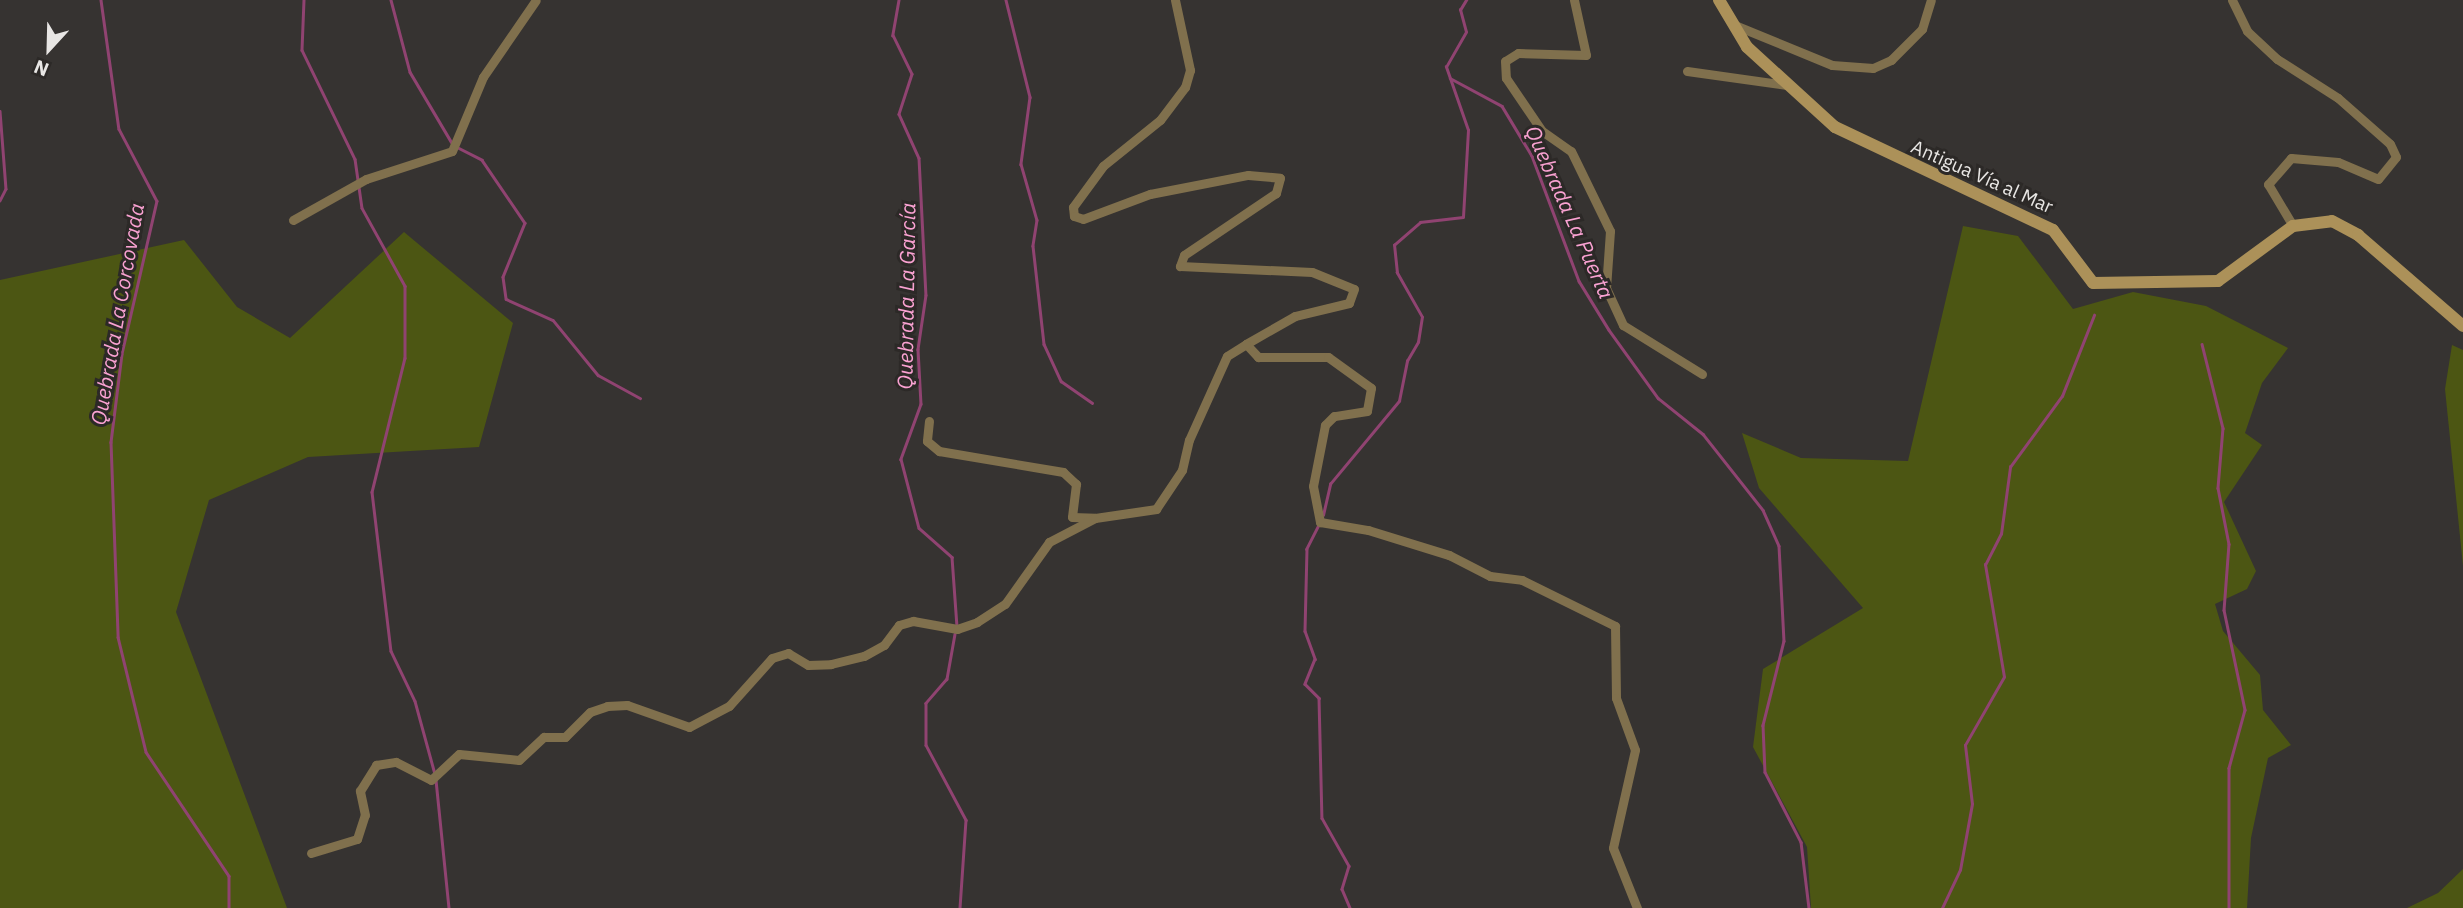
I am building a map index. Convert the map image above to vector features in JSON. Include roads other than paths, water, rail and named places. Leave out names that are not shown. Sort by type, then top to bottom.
[{"type":"main road","name":"Antigua Vía al Mar","points":[[1719,0],[1730,23],[1747,47],[1856,140],[2053,230],[2093,283],[2218,281],[2293,226],[2316,219],[2346,227],[2463,326]]},
{"type":"street","points":[[293,220],[366,179],[452,151],[483,77],[536,0]]},
{"type":"street","points":[[929,421],[927,441],[939,450],[1063,472],[1076,484],[1072,517],[1095,519],[1156,509],[1182,470],[1193,429],[1227,356],[1284,321],[1354,296],[1349,284],[1312,272],[1180,266],[1184,256],[1276,192],[1282,186],[1274,173],[1150,194],[1083,219],[1072,211],[1103,166],[1160,120],[1185,87],[1190,70],[1175,0]]},
{"type":"street","points":[[1574,0],[1587,55],[1518,53],[1505,61],[1506,78],[1542,131],[1571,151],[1610,231],[1606,288],[1623,325],[1702,374]]},
{"type":"street","points":[[1730,23],[1832,65],[1873,68],[1891,60],[1922,29],[1931,0]]},
{"type":"street","points":[[2232,0],[2241,23],[2277,59],[2338,98],[2390,144],[2396,157],[2378,179],[2338,162],[2291,158],[2269,184],[2293,226]]},
{"type":"street","points":[[1687,71],[1793,85]]},
{"type":"street","points":[[1246,344],[1258,357],[1328,357],[1371,388],[1367,411],[1334,416],[1325,425],[1313,486],[1320,522],[1368,530],[1449,555],[1490,576],[1521,580],[1615,626],[1616,698],[1635,750],[1613,848],[1637,908]]},
{"type":"street","points":[[311,853],[331,842],[357,839],[365,815],[360,791],[376,765],[396,762],[436,779],[459,754],[519,760],[544,737],[565,737],[590,712],[607,706],[628,705],[689,727],[707,721],[744,692],[772,658],[788,653],[808,664],[831,664],[884,645],[898,625],[913,621],[957,629],[977,622],[1016,591],[1040,549],[1095,519]]},
{"type":"waterway","name":"Quebrada La Corcovada","points":[[101,0],[119,129],[157,201],[122,354],[111,442],[118,637],[146,752],[229,876],[229,908]]},
{"type":"waterway","points":[[304,0],[302,50],[355,159],[362,208],[405,286],[405,358],[372,492],[391,651],[415,701],[435,774]]},
{"type":"waterway","points":[[391,0],[410,72],[452,143]]},
{"type":"waterway","name":"Quebrada La García","points":[[899,0],[893,35],[912,74],[899,114],[919,158],[926,295],[918,349],[921,404],[901,459],[919,528],[952,557],[957,626]]},
{"type":"waterway","points":[[1006,0],[1030,97],[1021,164],[1037,220],[1033,246],[1044,344],[1061,381],[1092,403]]},
{"type":"waterway","points":[[1323,515],[1330,484],[1399,401],[1407,361],[1418,342],[1422,317],[1397,273],[1394,245],[1420,222],[1463,217],[1468,130],[1446,67],[1466,32],[1460,10],[1466,0]]},
{"type":"waterway","name":"Quebrada La Puerta","points":[[1450,78],[1502,106],[1532,156],[1579,281],[1609,330],[1658,398],[1703,434],[1763,510],[1779,546],[1784,641],[1763,725],[1765,772],[1801,842],[1809,908]]},
{"type":"waterway","points":[[0,111],[6,189],[0,201]]},
{"type":"waterway","points":[[457,147],[482,160],[525,223],[503,277],[506,299],[553,320],[598,375],[640,398]]},
{"type":"waterway","points":[[1942,908],[1960,870],[1972,804],[1965,745],[2004,677],[1985,565],[2001,534],[2010,467],[2062,396],[2094,315]]},
{"type":"waterway","points":[[2202,344],[2223,428],[2218,488],[2229,544],[2224,610],[2245,710],[2229,768],[2229,908]]},
{"type":"waterway","points":[[1319,525],[1307,549],[1305,631],[1315,659],[1305,684],[1319,698],[1322,818],[1349,866],[1342,889],[1350,908]]},
{"type":"waterway","name":"Quebrada La García","points":[[955,634],[947,679],[926,703],[926,745],[966,820],[960,908]]},
{"type":"waterway","points":[[436,780],[449,908]]}]
